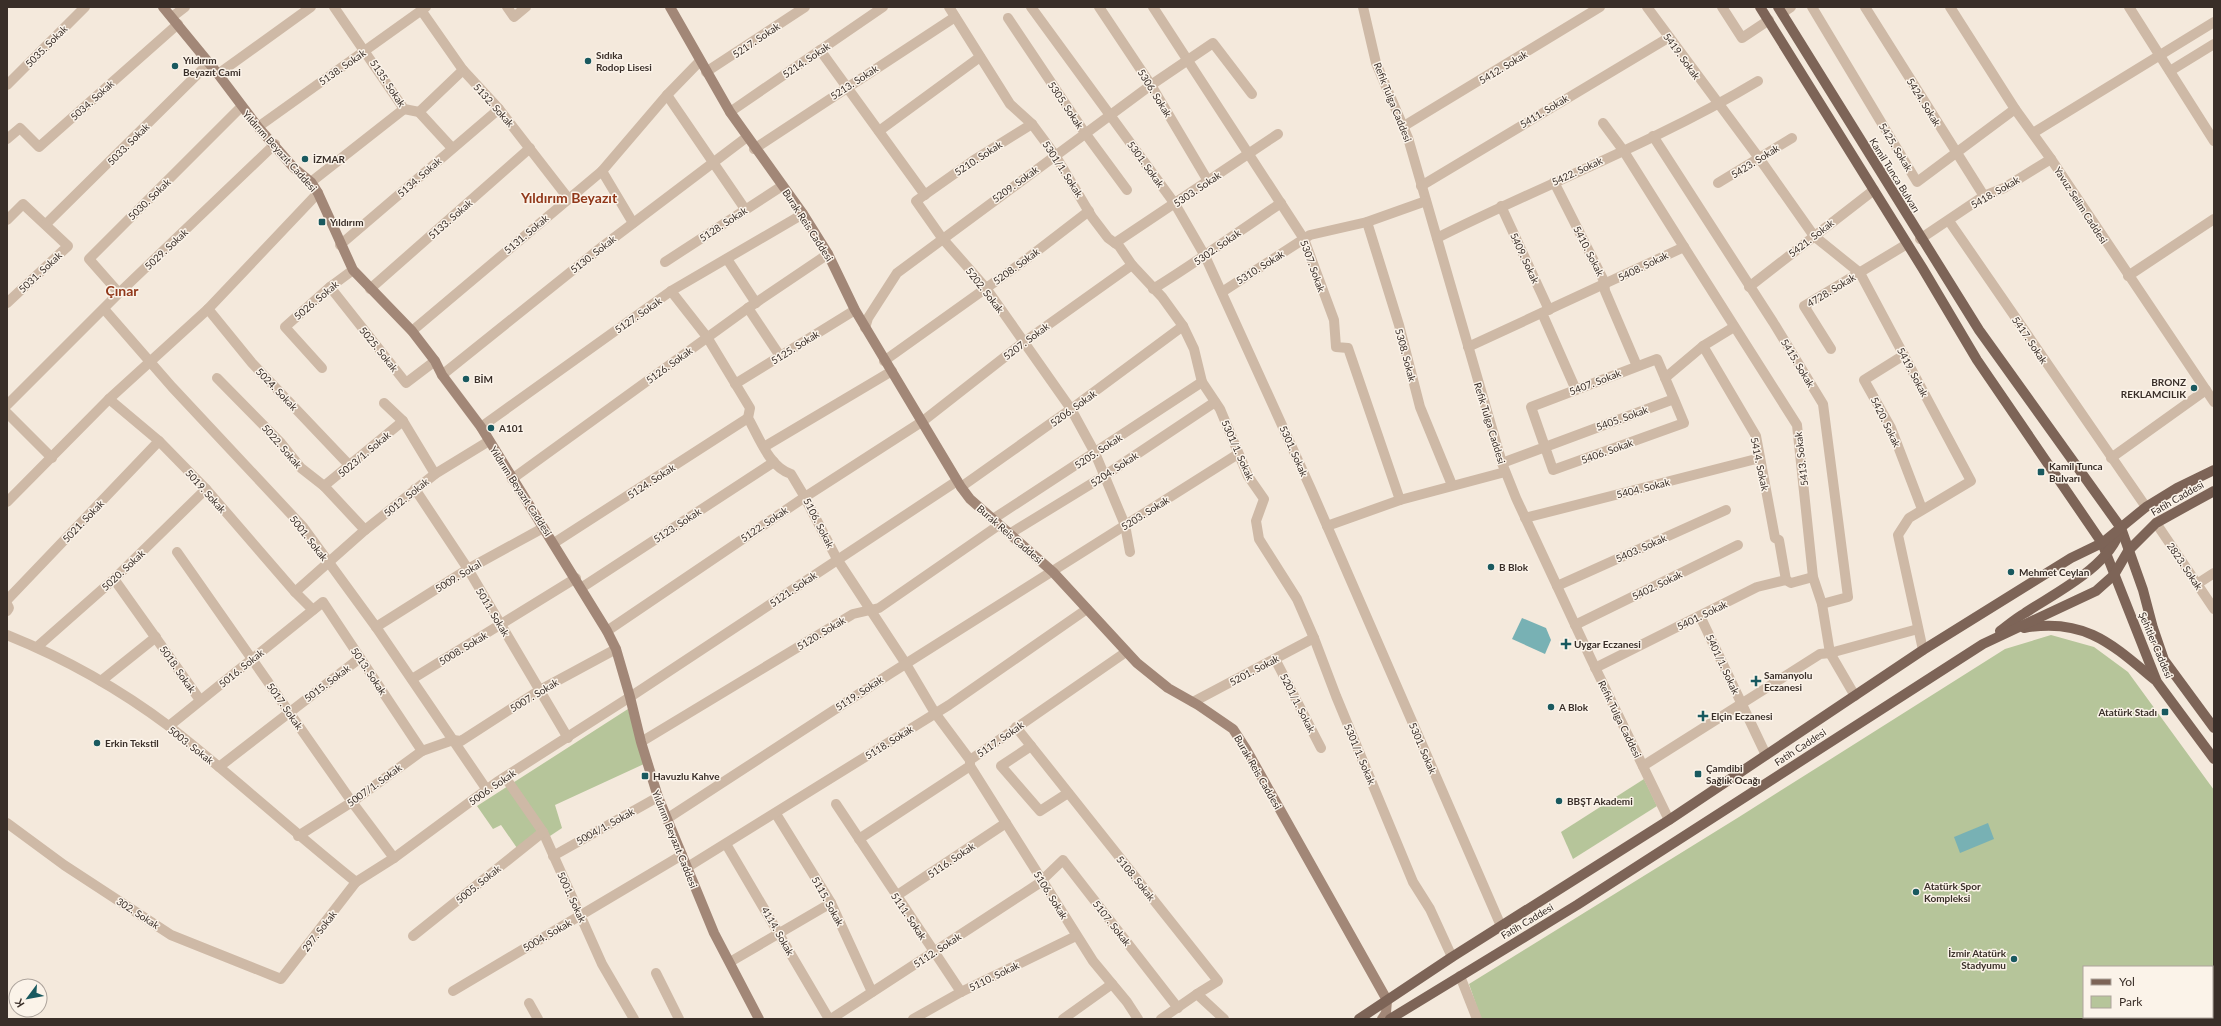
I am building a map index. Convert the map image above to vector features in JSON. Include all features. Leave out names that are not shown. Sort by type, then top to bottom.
[{"type":"main road","name":"Yıldırım Beyazıt Caddesi","points":[[162,7],[218,74],[241,107],[258,127],[294,168],[311,182],[318,193],[340,246],[353,270],[412,331],[436,361],[442,375],[481,427],[512,480],[576,578],[616,649],[641,742],[658,797],[668,818],[686,868],[714,933],[759,1019]]},
{"type":"main road","points":[[1760,7],[1874,190],[1977,360],[2108,547]]},
{"type":"main road","name":"Burak Reis Caddesi","points":[[674,8],[700,61],[730,112],[754,149],[803,214],[828,254],[865,328],[884,361],[892,371],[923,421],[959,484],[970,499],[1011,533],[1053,572],[1126,652],[1156,679],[1233,729],[1246,749],[1387,1000]]},
{"type":"main road","name":"Kamil Tunca Bulvarı","points":[[1780,10],[1920,239],[1978,330],[2121,528],[2128,551]]},
{"type":"main road","points":[[1983,644],[2024,613],[2054,596],[2087,573],[2121,528],[2146,507],[2177,488],[2214,470]]},
{"type":"main road","name":"Fatih Caddesi","points":[[1390,1019],[1577,905],[1983,644],[2096,591],[2114,575],[2128,551],[2156,523],[2214,491]]},
{"type":"main road","points":[[1359,1019],[1452,957],[1669,820],[1923,650],[2071,558],[2108,547],[2128,551]]},
{"type":"main road","name":"Şehitler Caddesi","points":[[2108,547],[2114,575],[2157,682],[2214,759]]},
{"type":"main road","name":"Şehitler Caddesi","points":[[2128,551],[2143,590],[2153,628],[2164,660],[2214,728]]},
{"type":"main road","points":[[1983,644],[2025,627],[2052,625],[2088,632],[2103,638],[2122,651],[2157,682]]},
{"type":"main road","points":[[1382,1019],[1386,1013],[1387,1000]]},
{"type":"street","name":"5035. Sokak","points":[[7,85],[85,7]]},
{"type":"street","points":[[175,21],[185,7]]},
{"type":"street","points":[[218,74],[311,7]]},
{"type":"street","name":"5135. Sokak","points":[[334,7],[366,50],[404,109],[419,112],[452,148]]},
{"type":"street","points":[[507,7],[514,17],[526,7]]},
{"type":"street","name":"5217. Sokak","points":[[706,72],[805,7]]},
{"type":"street","name":"5214. Sokak","points":[[730,112],[883,7]]},
{"type":"street","name":"5301/1. Sokak","points":[[949,7],[1010,104],[1032,124],[1055,155],[1089,211],[1108,238],[1115,244],[1153,289],[1162,297],[1182,326],[1194,349],[1202,382],[1220,409],[1248,476],[1264,499],[1256,521],[1259,540],[1297,599],[1405,862],[1414,882],[1430,909],[1452,957]]},
{"type":"street","name":"5301. Sokak","points":[[1031,7],[1175,204],[1205,256],[1327,526],[1501,926]]},
{"type":"street","name":"5306. Sokak","points":[[1099,7],[1151,85],[1208,181]]},
{"type":"street","name":"5307. Sokak","points":[[1153,7],[1250,153],[1304,239],[1334,320],[1336,347],[1348,348],[1400,500]]},
{"type":"street","name":"Refik Tulga Caddesi","points":[[1363,7],[1376,63],[1404,126],[1504,467],[1525,518],[1595,668],[1669,820]]},
{"type":"street","name":"5412. Sokak","points":[[1404,126],[1600,7]]},
{"type":"street","name":"5419. Sokak","points":[[1647,7],[1668,38],[1759,158],[1814,236],[1860,272],[1970,481],[1909,518],[1898,535],[1923,650]]},
{"type":"street","points":[[1722,7],[1742,38],[1769,20]]},
{"type":"street","points":[[1780,10],[1791,7]]},
{"type":"street","name":"5425. Sokak","points":[[1812,7],[1917,182],[2015,109]]},
{"type":"street","name":"5424. Sokak","points":[[1865,7],[1984,196]]},
{"type":"street","name":"Yavuz Selim Caddesi","points":[[1950,7],[2015,109],[2051,159],[2128,276],[2214,402]]},
{"type":"street","points":[[2129,7],[2214,141]]},
{"type":"street","name":"5138. Sokak","points":[[258,127],[424,9]]},
{"type":"street","name":"5132. Sokak","points":[[424,9],[462,70],[500,109],[568,198]]},
{"type":"street","name":"5213. Sokak","points":[[754,149],[846,87],[955,17]]},
{"type":"street","name":"5305. Sokak","points":[[1008,18],[1085,133],[1127,190]]},
{"type":"street","name":"5034. Sokak","points":[[7,139],[20,128],[39,147],[175,21]]},
{"type":"street","points":[[2033,133],[2159,54],[2214,22]]},
{"type":"street","name":"5411. Sokak","points":[[1421,186],[1668,38]]},
{"type":"street","name":"5209. Sokak","points":[[865,328],[868,318],[897,273],[1085,133],[1151,85],[1213,43],[1252,94]]},
{"type":"street","points":[[2170,71],[2214,44]]},
{"type":"street","points":[[820,50],[925,194]]},
{"type":"street","points":[[879,131],[980,57]]},
{"type":"street","name":"5131. Sokak","points":[[412,331],[568,198],[602,171],[667,95],[700,61]]},
{"type":"street","name":"5033. Sokak","points":[[46,224],[209,63]]},
{"type":"street","name":"5135. Sokak","points":[[419,112],[462,70]]},
{"type":"street","points":[[1718,105],[1758,81]]},
{"type":"street","points":[[667,95],[745,209]]},
{"type":"street","name":"5422. Sokak","points":[[1436,238],[1501,206],[1718,105]]},
{"type":"street","name":"5030. Sokak","points":[[119,292],[89,259],[241,107]]},
{"type":"street","points":[[311,182],[404,109]]},
{"type":"street","name":"5134. Sokak","points":[[340,246],[452,148],[500,109]]},
{"type":"street","points":[[1603,123],[1623,150],[1684,247]]},
{"type":"street","name":"5210. Sokak","points":[[925,194],[974,160],[1032,124]]},
{"type":"street","name":"5303. Sokak","points":[[1115,244],[1278,134]]},
{"type":"street","name":"5415. Sokak","points":[[1654,136],[1749,287],[1773,322],[1823,404],[1848,597],[1822,604]]},
{"type":"street","name":"5130. Sokak","points":[[442,375],[633,223],[747,137]]},
{"type":"street","name":"5423. Sokak","points":[[1718,183],[1792,138]]},
{"type":"street","name":"5029. Sokak","points":[[7,405],[104,309],[119,292],[274,144]]},
{"type":"street","name":"5133. Sokak","points":[[370,289],[530,148]]},
{"type":"street","name":"5418. Sokak","points":[[1920,239],[1949,221],[1984,196],[2004,188],[2051,159]]},
{"type":"street","points":[[602,171],[633,223]]},
{"type":"street","name":"5410. Sokak","points":[[1554,182],[1604,281],[1604,285],[1637,366]]},
{"type":"street","name":"5128. Sokak","points":[[665,262],[782,186]]},
{"type":"street","name":"5421. Sokak","points":[[1749,287],[1874,190]]},
{"type":"street","points":[[7,502],[52,458],[109,398],[151,362],[208,309],[318,193]]},
{"type":"street","name":"5202. Sokak","points":[[925,194],[916,202],[942,238],[986,288],[1071,409],[1095,453],[1125,525],[1130,552]]},
{"type":"street","name":"5310. Sokak","points":[[1222,292],[1310,235],[1367,222],[1426,201]]},
{"type":"street","name":"5302. Sokak","points":[[1153,289],[1205,256],[1218,245],[1281,203]]},
{"type":"street","points":[[7,220],[23,204],[46,224]]},
{"type":"street","name":"5409. Sokak","points":[[1501,206],[1546,312],[1576,390]]},
{"type":"street","name":"5208. Sokak","points":[[884,361],[986,288],[1089,211]]},
{"type":"street","name":"5127. Sokak","points":[[481,427],[671,291],[803,214]]},
{"type":"street","points":[[2128,276],[2214,219]]},
{"type":"street","name":"5417. Sokak","points":[[1949,221],[2146,507]]},
{"type":"street","name":"5308. Sokak","points":[[1367,222],[1399,326],[1420,407],[1452,485]]},
{"type":"street","name":"5031. Sokak","points":[[7,303],[68,246],[46,224]]},
{"type":"street","points":[[1860,272],[1907,244]]},
{"type":"street","name":"5408. Sokak","points":[[1468,347],[1684,247]]},
{"type":"street","name":"5413. Sokak","points":[[1684,247],[1796,425],[1813,577],[1822,604],[1830,653]]},
{"type":"street","name":"5126. Sokak","points":[[512,480],[752,305],[828,254]]},
{"type":"street","points":[[727,259],[780,356]]},
{"type":"street","name":"5207. Sokak","points":[[923,421],[1024,342],[1132,265]]},
{"type":"street","name":"5026. Sokak","points":[[322,368],[285,327],[330,287],[353,270]]},
{"type":"street","name":"4728. Sokak","points":[[1831,349],[1804,306],[1860,272]]},
{"type":"street","name":"5025. Sokak","points":[[330,287],[406,383],[436,361]]},
{"type":"street","name":"5106. Sokak","points":[[671,291],[707,338],[750,408],[748,418],[764,447],[780,471],[791,474],[837,560],[906,664],[935,713],[970,763],[1076,936],[1093,961],[1138,1019]]},
{"type":"street","name":"5001. Sokak","points":[[104,309],[190,408],[200,415],[248,470],[255,474],[303,527],[376,627],[487,790]]},
{"type":"street","name":"5024. Sokak","points":[[208,309],[252,363],[350,466]]},
{"type":"street","name":"5125. Sokak","points":[[735,384],[855,310]]},
{"type":"street","name":"5206. Sokak","points":[[959,484],[1071,409],[1182,326]]},
{"type":"street","points":[[1665,378],[1703,346],[1734,328]]},
{"type":"street","name":"5414. Sokak","points":[[1703,346],[1756,436],[1775,538],[1779,540],[1786,580]]},
{"type":"street","name":"5420. Sokak","points":[[1904,354],[1864,380],[1891,428],[1922,509]]},
{"type":"street","name":"5407. Sokak","points":[[1545,446],[1531,407],[1637,366],[1657,359],[1674,399]]},
{"type":"street","points":[[764,447],[892,371]]},
{"type":"street","name":"5022. Sokak","points":[[217,378],[281,443],[301,468],[324,486],[364,530]]},
{"type":"street","name":"5205. Sokak","points":[[996,522],[1095,453],[1202,382]]},
{"type":"street","points":[[2111,458],[2206,390]]},
{"type":"street","name":"5019. Sokak","points":[[109,398],[159,441],[206,490],[295,592],[313,610]]},
{"type":"street","name":"5405. Sokak","points":[[1504,467],[1545,446],[1674,399]]},
{"type":"street","name":"5406. Sokak","points":[[1545,446],[1553,470],[1684,423],[1674,399]]},
{"type":"street","points":[[384,402],[403,421],[435,474]]},
{"type":"street","name":"5204. Sokak","points":[[1011,533],[1104,476],[1215,402]]},
{"type":"street","points":[[7,413],[52,458]]},
{"type":"street","name":"5124. Sokak","points":[[554,543],[748,418]]},
{"type":"street","name":"5023/1. Sokak","points":[[324,486],[403,421]]},
{"type":"street","name":"5122. Sokak","points":[[607,631],[804,497],[923,421]]},
{"type":"street","name":"5021. Sokak","points":[[7,600],[159,441]]},
{"type":"street","name":"5012. Sokak","points":[[295,592],[364,530],[415,489],[435,474],[488,441]]},
{"type":"street","name":"5203. Sokak","points":[[1053,572],[1238,454]]},
{"type":"street","name":"5404. Sokak","points":[[1525,518],[1760,458]]},
{"type":"street","name":"5123. Sokak","points":[[581,588],[774,462]]},
{"type":"street","points":[[1327,526],[1400,500],[1452,485],[1504,467]]},
{"type":"street","name":"5121. Sokak","points":[[630,697],[837,560],[959,484]]},
{"type":"street","name":"5011. Sokak","points":[[415,489],[468,569],[568,738]]},
{"type":"street","name":"5020. Sokak","points":[[37,647],[114,579],[206,490]]},
{"type":"street","name":"5403. Sokak","points":[[1557,586],[1726,510]]},
{"type":"street","name":"5120. Sokak","points":[[641,742],[853,614],[879,608],[996,522]]},
{"type":"street","name":"2823. Sokak","points":[[2156,523],[2214,609]]},
{"type":"street","name":"5009. Sokal","points":[[376,627],[468,569],[543,528]]},
{"type":"street","name":"5402. Sokak","points":[[1575,625],[1738,545]]},
{"type":"street","name":"5017. Sokak","points":[[177,552],[352,802],[394,858]]},
{"type":"street","name":"5119. Sokak","points":[[668,818],[906,664],[1053,572]]},
{"type":"street","points":[[2197,584],[2214,572]]},
{"type":"street","name":"5401. Sokak","points":[[1595,668],[1757,587],[1786,580],[1791,583],[1813,577]]},
{"type":"street","name":"5008. Sokak","points":[[412,679],[576,578]]},
{"type":"street","name":"5018. Sokak","points":[[114,579],[200,700]]},
{"type":"street","name":"5013. Sokak","points":[[313,610],[322,602],[422,751]]},
{"type":"street","points":[[7,604],[9,608],[7,611]]},
{"type":"street","name":"5118. Sokak","points":[[686,868],[776,814],[935,713],[1087,609]]},
{"type":"street","name":"5016. Sokak","points":[[169,726],[313,610]]},
{"type":"street","name":"5401/1. Sokak","points":[[1700,616],[1718,650],[1741,704],[1766,755]]},
{"type":"street","points":[[1643,766],[1820,654],[1830,653],[1918,629]]},
{"type":"street","name":"5003. Sokak","points":[[7,635],[37,647],[101,681],[169,726],[219,767],[298,836],[356,882]]},
{"type":"street","name":"5018. Sokak","points":[[101,681],[156,637]]},
{"type":"street","name":"5201. Sokak","points":[[1193,702],[1314,638]]},
{"type":"street","name":"5007. Sokak","points":[[453,740],[461,741],[540,690],[616,649]]},
{"type":"street","name":"5117. Sokak","points":[[859,839],[970,763],[1016,727],[1126,652]]},
{"type":"street","points":[[1830,653],[1855,696]]},
{"type":"street","name":"5015. Sokak","points":[[219,767],[360,658]]},
{"type":"street","name":"5201/1. Sokak","points":[[1275,659],[1321,748]]},
{"type":"street","name":"5006. Sokak","points":[[356,882],[394,858],[505,777],[630,697]]},
{"type":"street","name":"5108. Sokak","points":[[1016,727],[1218,980],[1197,994]]},
{"type":"street","name":"5007/1. Sokak","points":[[298,836],[352,802],[422,751],[453,740]]},
{"type":"street","points":[[1031,746],[1001,766],[1040,811],[1068,793]]},
{"type":"street","name":"5001. Sokak","points":[[505,777],[543,832],[552,856],[581,915],[602,964],[634,1019]]},
{"type":"street","name":"5004/1. Sokak","points":[[552,856],[658,797]]},
{"type":"street","name":"5111. Sokak","points":[[836,804],[960,992]]},
{"type":"street","name":"5115. Sokak","points":[[776,814],[831,903],[872,992]]},
{"type":"street","name":"302. Sokak","points":[[7,823],[64,865],[171,935],[282,979]]},
{"type":"street","name":"5116. Sokak","points":[[896,896],[1006,823]]},
{"type":"street","name":"5005. Sokak","points":[[413,936],[543,832]]},
{"type":"street","name":"4114. Sokak","points":[[726,844],[830,1019]]},
{"type":"street","name":"5004. Sokak","points":[[452,991],[682,855]]},
{"type":"street","name":"5107. Sokak","points":[[1041,879],[1063,860],[1178,1008]]},
{"type":"street","name":"5112. Sokak","points":[[830,1019],[1038,884],[1041,879]]},
{"type":"street","name":"297. Sokak","points":[[282,979],[356,882]]},
{"type":"street","points":[[730,962],[831,903]]},
{"type":"street","name":"5110. Sokak","points":[[913,1019],[960,992],[1076,936]]},
{"type":"street","points":[[656,973],[679,1019]]},
{"type":"street","points":[[1460,976],[1477,1019]]},
{"type":"street","points":[[1062,1019],[1112,984]]},
{"type":"street","points":[[1161,1019],[1197,994],[1224,1019]]},
{"type":"street","points":[[529,1003],[538,1019]]},
{"type":"green space","name":"Atatürk Spor Kompleksi","points":[[2051,635],[2094,647],[2128,672],[2214,790],[2214,1019],[1481,1019],[1469,984],[1739,817],[2005,649]]},
{"type":"green space","points":[[628,709],[644,764],[555,805],[562,828],[550,836],[517,848],[501,825],[493,829],[477,806]]},
{"type":"green space","points":[[1644,779],[1657,806],[1573,859],[1561,832]]},
{"type":"water","points":[[1522,618],[1546,628],[1551,640],[1545,654],[1512,639]]},
{"type":"water","points":[[1988,823],[1994,839],[1960,853],[1954,837]]},
{"type":"place","name":"Sıdıka Rodop Lisesi","points":[[588,61]]},
{"type":"place","name":"Yıldırım Beyazıt Cami","points":[[175,66]]},
{"type":"place","name":"İZMAR","points":[[305,159]]},
{"type":"place","name":"Yıldırım","points":[[322,222]]},
{"type":"place","name":"BİM","points":[[466,379]]},
{"type":"place","name":"BRONZ REKLAMCILIK","points":[[2194,388]]},
{"type":"place","name":"A101","points":[[491,428]]},
{"type":"place","name":"Kamil Tunca Bulvarı","points":[[2041,472]]},
{"type":"place","name":"B Blok","points":[[1491,567]]},
{"type":"place","name":"Mehmet Ceylan","points":[[2011,572]]},
{"type":"place","name":"Uygar Eczanesi","points":[[1566,644]]},
{"type":"place","name":"Samanyolu Eczanesi","points":[[1756,681]]},
{"type":"place","name":"A Blok","points":[[1551,707]]},
{"type":"place","name":"Atatürk Stadı","points":[[2165,712]]},
{"type":"place","name":"Elçin Eczanesi","points":[[1703,716]]},
{"type":"place","name":"Erkin Tekstil","points":[[97,743]]},
{"type":"place","name":"Çamdibi Sağlık Ocağı","points":[[1698,774]]},
{"type":"place","name":"Havuzlu Kahve","points":[[645,776]]},
{"type":"place","name":"BBŞT Akademi","points":[[1559,801]]},
{"type":"place","name":"Atatürk Spor Kompleksi","points":[[1916,892]]},
{"type":"place","name":"İzmir Atatürk Stadyumu","points":[[2014,959]]},
{"type":"district","name":"Yıldırım Beyazıt","points":[[569,197]]},
{"type":"district","name":"Çınar","points":[[122,290]]}]
